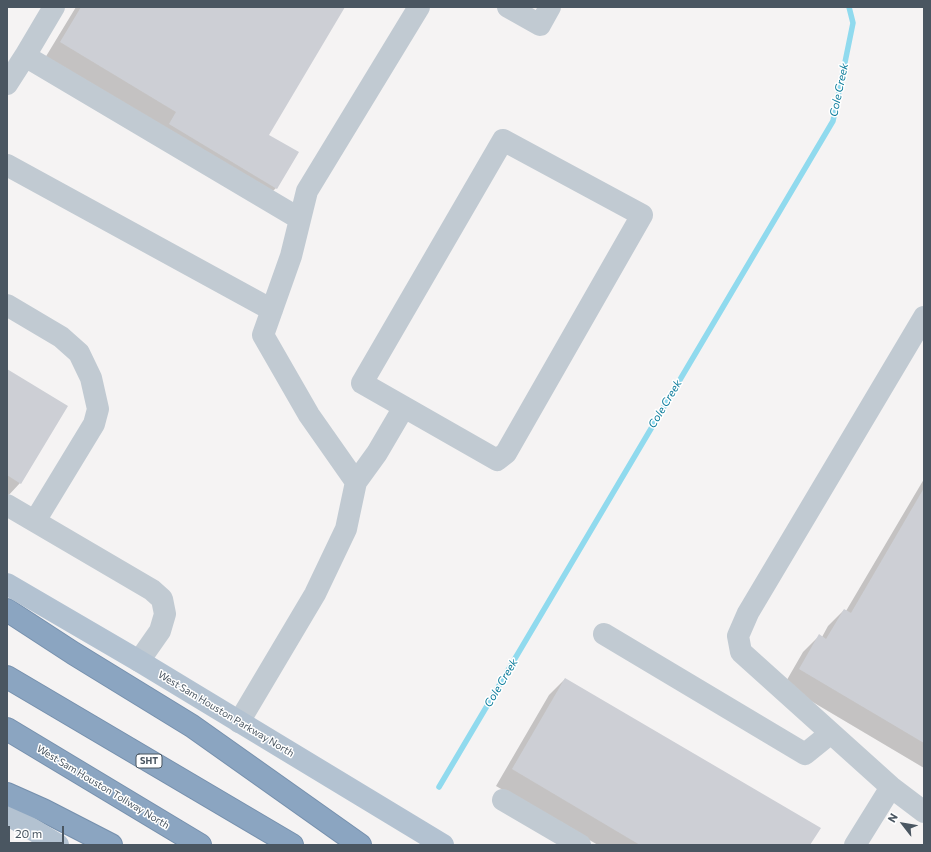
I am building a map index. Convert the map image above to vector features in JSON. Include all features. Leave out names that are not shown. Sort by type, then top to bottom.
[{"type":"highway","points":[[7,610],[73,653],[192,726],[360,845]]},
{"type":"highway","name":"SHT","points":[[7,677],[292,845]]},
{"type":"highway","name":"West Sam Houston Tollway North","points":[[7,729],[200,845]]},
{"type":"highway","points":[[7,794],[43,810],[111,845]]},
{"type":"main road","name":"West Sam Houston Parkway North","points":[[7,584],[139,661],[443,845]]},
{"type":"main road","points":[[7,814],[58,845]]},
{"type":"lane","points":[[7,84],[54,7]]},
{"type":"lane","points":[[356,482],[310,418],[263,335],[291,256],[307,191],[419,7]]},
{"type":"lane","points":[[508,7],[540,25],[550,7]]},
{"type":"lane","points":[[25,56],[300,219]]},
{"type":"lane","points":[[503,140],[642,215],[506,453],[497,460],[404,407],[362,383],[503,140]]},
{"type":"lane","points":[[7,165],[272,310]]},
{"type":"lane","points":[[7,305],[61,337],[79,353],[91,378],[98,409],[94,424],[34,521]]},
{"type":"lane","points":[[924,317],[748,613],[738,636],[741,652],[891,787],[924,812]]},
{"type":"lane","points":[[239,722],[315,594],[346,529],[356,482],[377,453],[404,407]]},
{"type":"lane","points":[[7,505],[152,590],[162,599],[165,614],[160,631],[139,661]]},
{"type":"lane","points":[[604,634],[805,754],[831,733]]},
{"type":"lane","points":[[855,845],[891,787]]},
{"type":"lane","points":[[503,800],[580,845]]},
{"type":"building","points":[[81,7],[345,7],[269,135],[299,152],[277,189],[169,124],[176,112],[60,42]]},
{"type":"building","points":[[7,369],[68,406],[21,484],[7,475]]},
{"type":"building","points":[[924,488],[924,743],[799,669],[819,634],[826,639],[844,609],[851,613]]},
{"type":"building","points":[[565,678],[821,828],[810,845],[640,845],[512,769]]},
{"type":"waterway","name":"Cole Creek","points":[[439,787],[833,121],[853,23],[849,7]]}]
